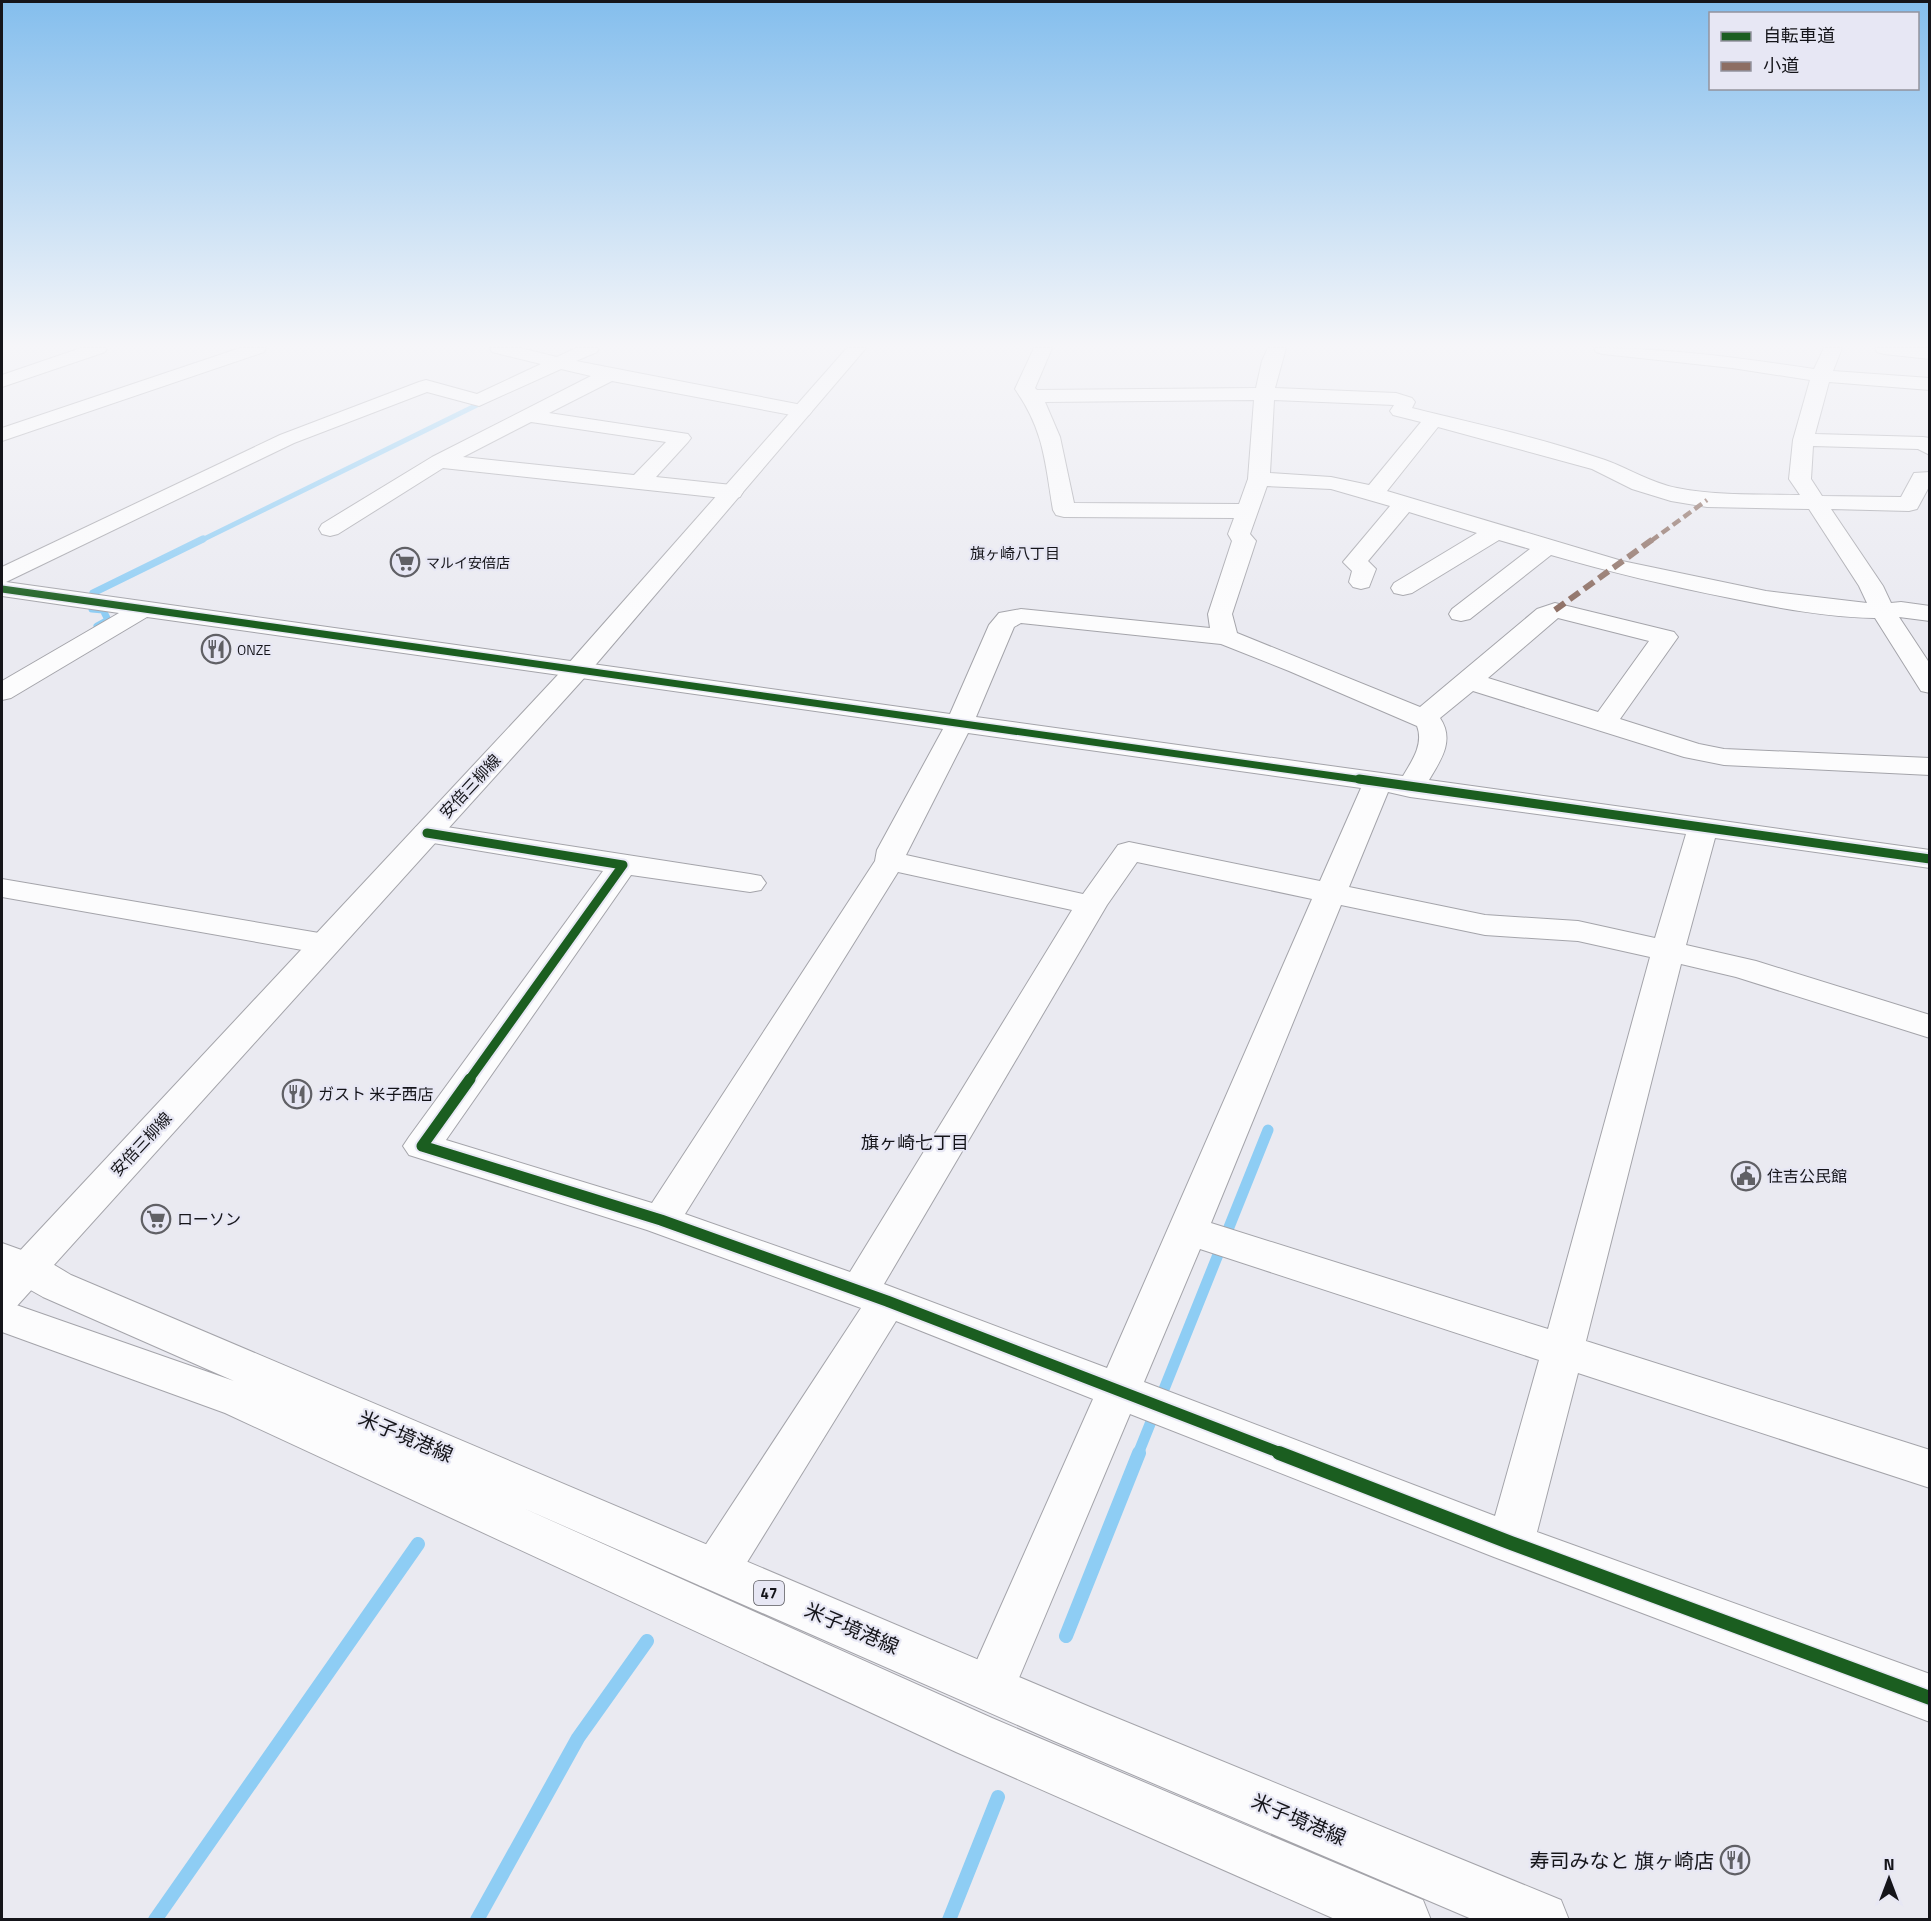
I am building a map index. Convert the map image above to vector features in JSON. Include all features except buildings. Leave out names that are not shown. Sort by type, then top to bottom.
[{"type":"street","points":[[2,576],[291,438]]},
{"type":"street","points":[[330,529],[439,461],[486,438]]},
{"type":"street","points":[[640,482],[681,438],[679,438]]},
{"type":"street","name":"安倍三柳線","points":[[10,1274],[325,944],[577,670],[779,438]]},
{"type":"street","points":[[1050,438],[1064,510],[1248,511]]},
{"type":"street","points":[[1225,637],[1220,614],[1244,541],[1239,534],[1259,479],[1262,438]]},
{"type":"street","points":[[1374,493],[1419,438]]},
{"type":"street","points":[[1507,438],[1599,465],[1640,484],[1671,494],[1707,500],[1814,500],[1909,504],[1922,478],[1929,478]]},
{"type":"street","points":[[1929,449],[1923,443],[1803,440],[1800,479],[1871,586],[1883,611],[1929,685]]},
{"type":"street","points":[[439,461],[732,492]]},
{"type":"street","points":[[1259,479],[1331,483],[1374,493],[1496,532],[1640,572],[1766,598],[1848,610],[1900,609],[1929,614]]},
{"type":"street","points":[[1361,582],[1364,569],[1355,562],[1405,502]]},
{"type":"street","points":[[1403,588],[1496,532]]},
{"type":"street","points":[[1461,614],[1548,547]]},
{"type":"street","points":[[2,589],[1929,859]]},
{"type":"street","points":[[2,692],[143,609]]},
{"type":"street","points":[[1423,718],[1546,614],[1555,610],[1665,637],[1604,723]]},
{"type":"street","points":[[661,1220],[890,861],[892,850],[959,724],[1002,625],[1008,618],[1020,616],[1225,637],[1289,661],[1429,721],[1435,731],[1434,743],[1393,785],[1331,894],[990,1688]]},
{"type":"street","points":[[1469,681],[1724,757],[1929,767]]},
{"type":"street","points":[[1511,1543],[1564,1353],[1667,951],[1702,829]]},
{"type":"street","points":[[427,833],[750,883]]},
{"type":"street","points":[[716,1570],[873,1296],[1091,905],[1129,851],[1485,925],[1578,931],[1744,968],[1929,1027]]},
{"type":"street","points":[[890,861],[1091,905]]},
{"type":"street","points":[[623,865],[422,1146],[661,1220],[873,1296],[1511,1543],[1929,1698]]},
{"type":"street","points":[[2,888],[325,944]]},
{"type":"street","points":[[1188,1230],[1929,1469]]},
{"type":"street","name":"米子境港線","points":[[10,1274],[68,1291],[1083,1729],[1541,1920]]},
{"type":"street","name":"米子境港線","points":[[2,1316],[240,1401],[974,1735],[1403,1920]]},
{"type":"waterway","points":[[200,541],[410,438]]},
{"type":"waterway","points":[[93,593],[203,539]]},
{"type":"waterway","points":[[92,609],[103,610],[108,620],[97,626]]},
{"type":"waterway","points":[[1138,1454],[1268,1130]]},
{"type":"waterway","points":[[1066,1636],[1139,1453]]},
{"type":"waterway","points":[[155,1920],[418,1544]]},
{"type":"waterway","points":[[477,1920],[578,1738],[647,1641]]},
{"type":"waterway","points":[[949,1920],[998,1797]]},
{"type":"marked path","points":[[1555,610],[1707,500]]},
{"type":"cycle path","points":[[2,589],[1930,859]]},
{"type":"cycle path","points":[[427,833],[623,865],[422,1146],[661,1220],[887,1301],[1511,1543],[1930,1698]]},
{"type":"place","name":"マルイ安倍店","points":[[405,562]]},
{"type":"place","name":"ONZE","points":[[216,649]]},
{"type":"place","name":"ガスト 米子西店","points":[[297,1094]]},
{"type":"place","name":"住吉公民館","points":[[1746,1176]]},
{"type":"place","name":"ローソン","points":[[156,1219]]},
{"type":"place","name":"寿司みなと 旗ヶ崎店","points":[[1735,1860]]},
{"type":"district","name":"旗ヶ崎八丁目","points":[[1015,553]]},
{"type":"district","name":"旗ヶ崎七丁目","points":[[915,1142]]}]
